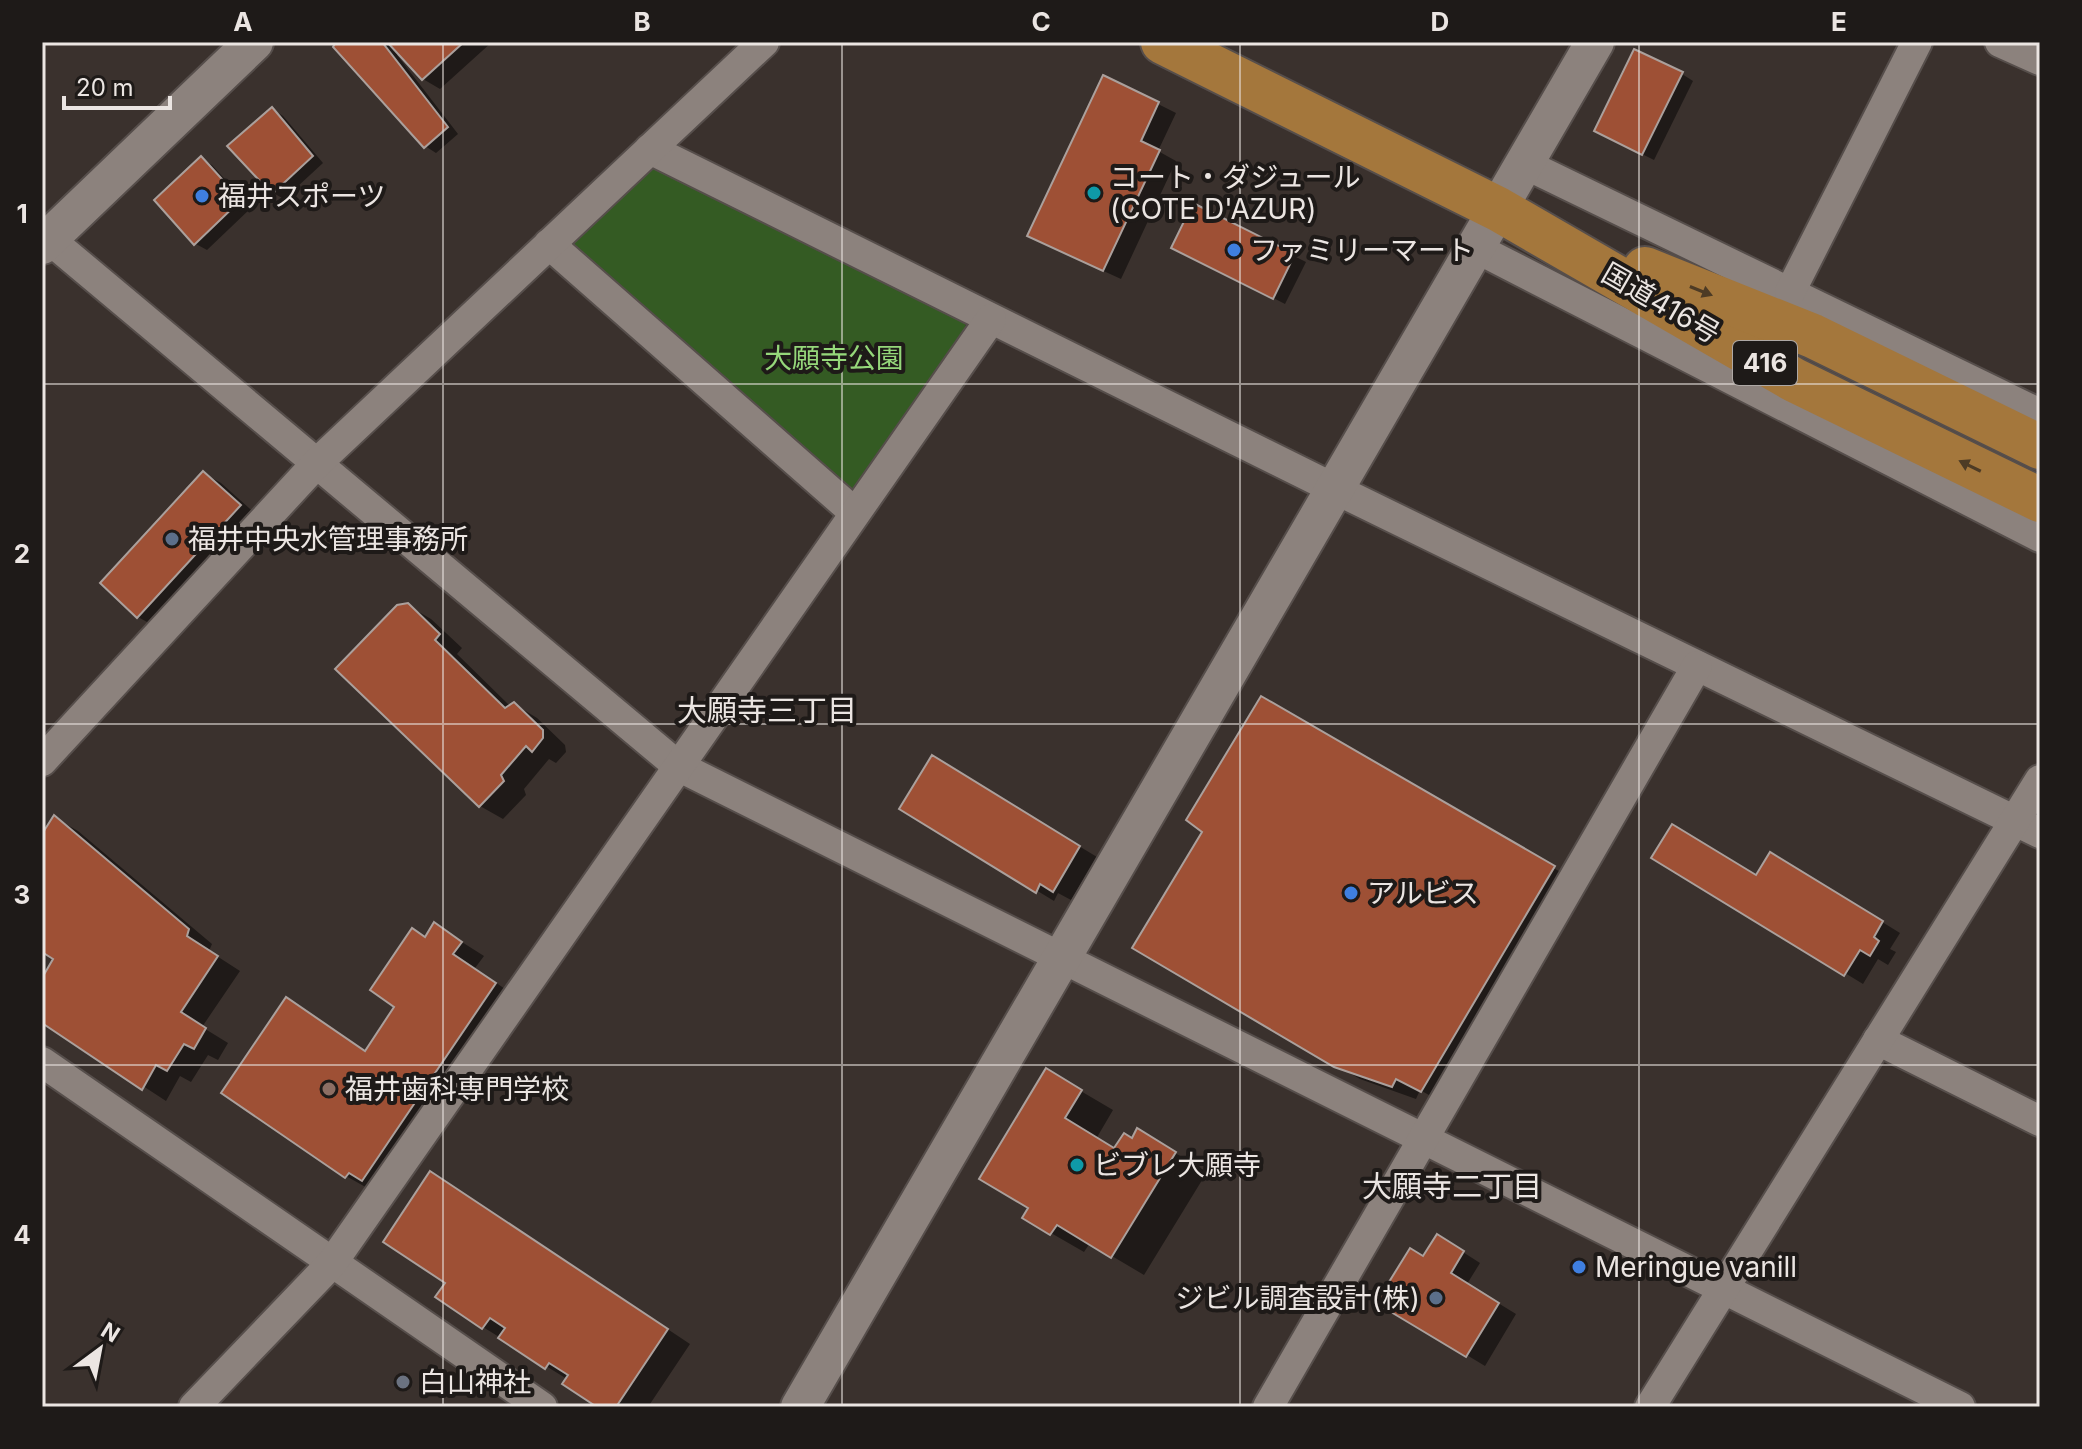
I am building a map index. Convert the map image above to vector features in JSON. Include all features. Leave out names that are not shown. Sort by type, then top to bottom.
[{"type":"highway","name":"国道416号","points":[[1163,42],[1498,209],[1794,380],[2040,500]]},
{"type":"highway","name":"国道416号","points":[[1498,209],[1813,336],[2040,447]]},
{"type":"street","points":[[254,42],[45,242],[678,766],[1960,1407]]},
{"type":"street","points":[[42,761],[316,464],[764,42]]},
{"type":"street","points":[[800,1407],[1595,42]]},
{"type":"street","points":[[1790,292],[1917,42]]},
{"type":"street","points":[[2000,42],[2040,60]]},
{"type":"street","points":[[650,149],[1335,489],[2027,827]]},
{"type":"street","points":[[1525,164],[2040,414]]},
{"type":"street","points":[[549,244],[855,513]]},
{"type":"street","points":[[1476,248],[2040,537]]},
{"type":"street","points":[[194,1407],[332,1263],[991,319]]},
{"type":"street","points":[[1268,1407],[1697,666]]},
{"type":"street","points":[[1650,1407],[1878,1040],[2027,827],[2040,780]]},
{"type":"street","points":[[1878,1040],[2040,1121]]},
{"type":"street","points":[[42,1062],[542,1407]]},
{"type":"green space","name":"大願寺公園","points":[[650,157],[963,315],[969,339],[852,503],[560,244]]},
{"type":"building","points":[[336,42],[382,42],[448,127],[424,148],[333,47]]},
{"type":"building","points":[[387,42],[464,42],[422,80]]},
{"type":"building","points":[[1634,49],[1683,72],[1642,155],[1594,131]]},
{"type":"building","name":"コート・ダジュール (COTE D'AZUR)","points":[[1103,75],[1159,102],[1141,141],[1160,150],[1103,271],[1027,236]]},
{"type":"building","points":[[272,107],[313,156],[272,194],[227,146]]},
{"type":"building","points":[[201,156],[241,200],[194,245],[154,200]]},
{"type":"building","points":[[1193,203],[1295,254],[1273,299],[1171,248]]},
{"type":"building","points":[[203,471],[241,505],[137,618],[100,583]]},
{"type":"building","points":[[408,603],[440,634],[435,640],[505,708],[514,702],[543,730],[543,738],[532,752],[526,746],[501,775],[504,781],[479,807],[335,669],[397,605]]},
{"type":"building","points":[[1261,696],[1555,866],[1421,1092],[1396,1079],[1392,1087],[1334,1067],[1132,948],[1202,832],[1186,820]]},
{"type":"building","points":[[932,755],[1080,846],[1053,892],[1040,884],[1036,893],[899,809]]},
{"type":"building","points":[[54,815],[189,929],[187,936],[218,956],[181,1012],[206,1028],[194,1049],[184,1044],[167,1071],[156,1065],[142,1090],[42,1023],[42,978],[53,959],[42,952],[42,834]]},
{"type":"building","points":[[1672,824],[1756,875],[1770,852],[1883,921],[1874,937],[1879,941],[1870,956],[1860,950],[1844,976],[1651,858]]},
{"type":"building","points":[[434,922],[462,942],[453,954],[496,983],[362,1181],[349,1173],[345,1178],[221,1093],[286,997],[365,1051],[394,1007],[370,990],[412,928],[425,937]]},
{"type":"building","name":"ビブレ大願寺","points":[[1046,1068],[1082,1090],[1065,1118],[1114,1148],[1124,1133],[1132,1138],[1137,1128],[1176,1152],[1111,1258],[1057,1225],[1050,1235],[1022,1218],[1028,1208],[979,1179]]},
{"type":"building","points":[[430,1171],[668,1329],[616,1407],[597,1407],[562,1384],[568,1375],[549,1363],[545,1369],[498,1338],[505,1328],[490,1318],[482,1329],[435,1297],[445,1283],[383,1242]]},
{"type":"building","points":[[1437,1234],[1464,1251],[1451,1273],[1499,1303],[1466,1357],[1376,1303],[1410,1248],[1423,1256]]},
{"type":"place","name":"コート・ダジュール (COTE D'AZUR)","points":[[1094,193]]},
{"type":"place","name":"福井スポーツ","points":[[202,196]]},
{"type":"place","name":"ファミリーマート","points":[[1234,250]]},
{"type":"place","name":"福井中央水管理事務所","points":[[172,539]]},
{"type":"place","name":"アルビス","points":[[1351,893]]},
{"type":"place","name":"福井歯科専門学校","points":[[329,1089]]},
{"type":"place","name":"ビブレ大願寺","points":[[1077,1165]]},
{"type":"place","name":"Meringue vanill","points":[[1579,1267]]},
{"type":"place","name":"ジビル調査設計(株)","points":[[1436,1298]]},
{"type":"place","name":"白山神社","points":[[403,1382]]},
{"type":"district","name":"大願寺三丁目","points":[[767,711]]},
{"type":"district","name":"大願寺二丁目","points":[[1452,1187]]}]
